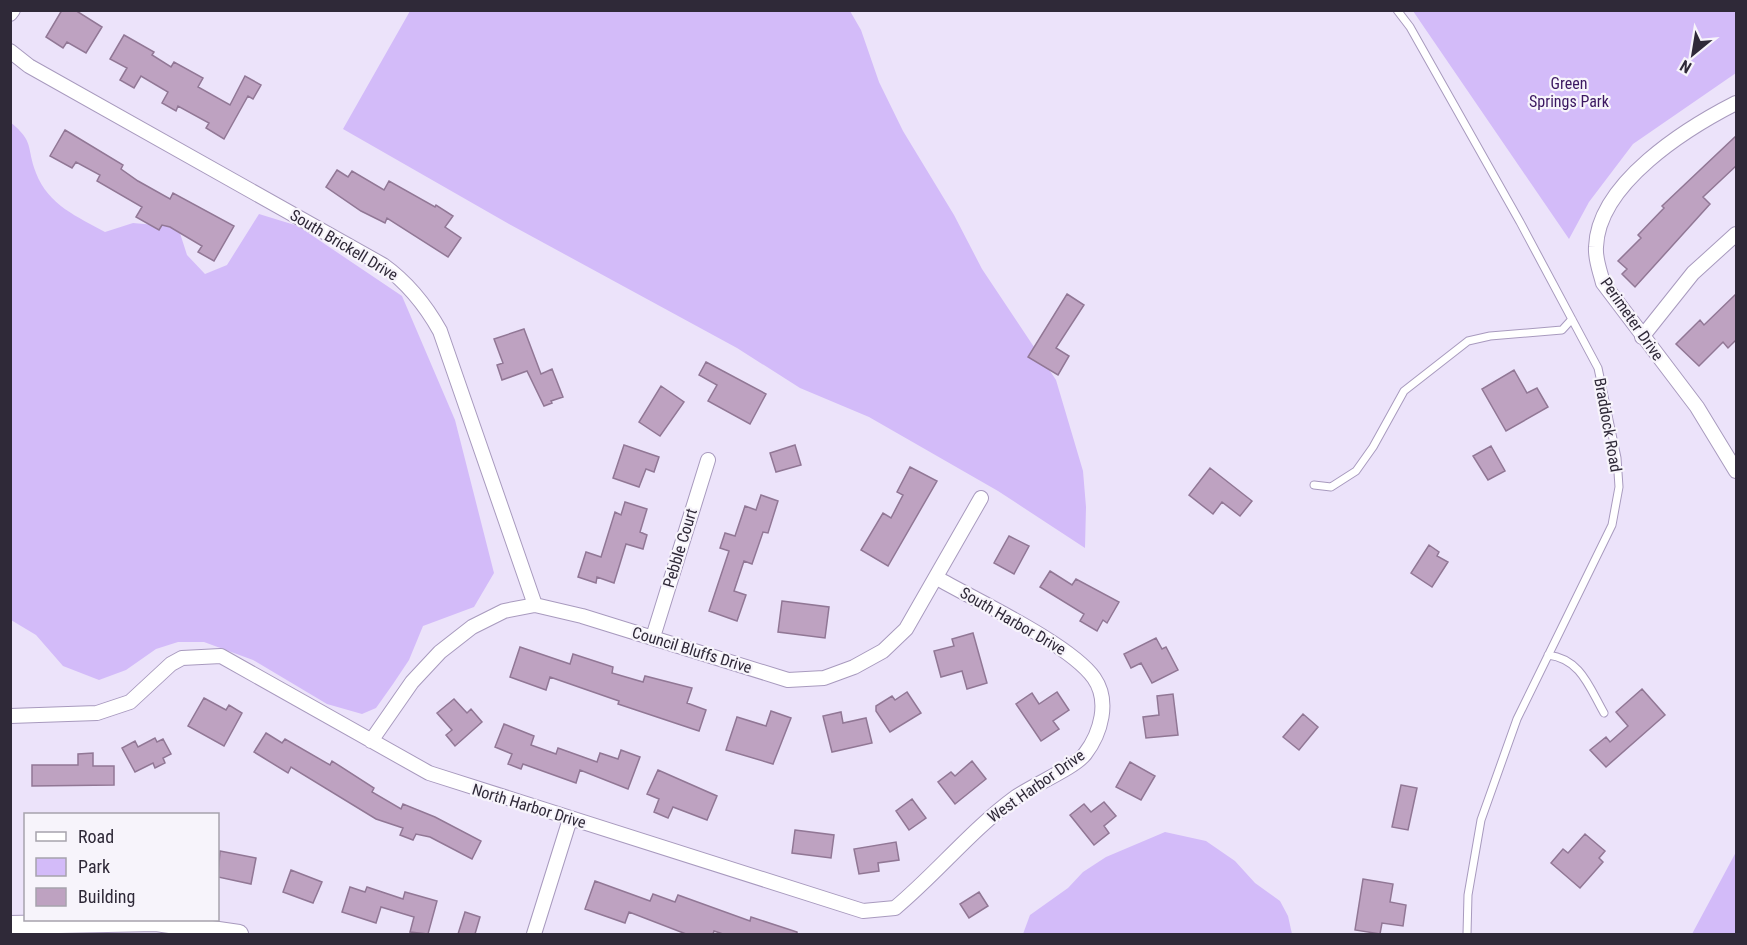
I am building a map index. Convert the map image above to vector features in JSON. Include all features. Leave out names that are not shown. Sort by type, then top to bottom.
[{"type":"main road","points":[[10,925],[156,922],[239,934]]},
{"type":"street","name":"South Brickell Drive","points":[[10,51],[29,66],[383,265],[402,279],[427,309],[440,331],[535,605]]},
{"type":"street","name":"Perimeter Drive","points":[[1737,103],[1690,127],[1652,155],[1611,202],[1596,245],[1597,262],[1603,283],[1642,337],[1697,406],[1737,471]]},
{"type":"street","points":[[1642,337],[1693,273],[1737,234]]},
{"type":"street","name":"Pebble Court","points":[[652,637],[708,460]]},
{"type":"street","name":"Council Bluffs Drive","points":[[371,741],[412,682],[440,652],[472,627],[493,616],[504,611],[535,605],[652,637],[788,680],[824,678],[854,667],[883,651],[906,629],[981,498]]},
{"type":"street","name":"South Harbor Drive","points":[[937,578],[1069,653],[1094,678],[1103,700]]},
{"type":"street","name":"North Harbor Drive","points":[[10,716],[97,712],[130,702],[171,664],[182,658],[221,656],[429,773],[863,911],[895,908]]},
{"type":"street","name":"West Harbor Drive","points":[[895,908],[982,824],[1017,796],[1084,756],[1099,732],[1103,700]]},
{"type":"street","points":[[534,934],[570,819]]},
{"type":"lane","name":"Braddock Road","points":[[1397,10],[1410,27],[1520,222],[1598,368],[1617,458],[1619,487],[1612,525],[1517,719],[1481,820],[1468,895],[1467,934]]},
{"type":"lane","points":[[1314,484],[1331,487],[1356,471],[1373,447],[1404,391],[1468,341],[1491,336],[1562,330],[1572,319]]},
{"type":"lane","points":[[1548,655],[1564,657],[1576,666],[1604,713]]},
{"type":"green space","points":[[410,11],[850,11],[861,30],[879,82],[903,131],[954,215],[982,269],[1056,380],[1083,471],[1086,507],[1085,548],[998,491],[869,417],[800,388],[737,348],[509,224],[343,129]]},
{"type":"green space","name":"Green Springs Park","points":[[1413,11],[1736,11],[1736,73],[1633,144],[1589,202],[1569,239]]},
{"type":"green space","points":[[10,122],[27,140],[36,173],[48,194],[74,215],[105,232],[133,223],[178,227],[187,255],[205,274],[227,265],[259,214],[298,226],[402,296],[455,420],[494,573],[474,607],[423,626],[409,660],[376,708],[362,714],[327,704],[253,660],[204,642],[178,642],[156,649],[126,670],[99,680],[63,666],[36,635],[11,620]]},
{"type":"green space","points":[[1165,832],[1206,841],[1235,861],[1255,883],[1280,901],[1288,916],[1292,934],[1023,934],[1030,915],[1068,888],[1083,872],[1106,857]]},
{"type":"green space","points":[[1736,852],[1736,934],[1692,934]]},
{"type":"building","points":[[62,10],[75,10],[102,27],[86,53],[67,42],[63,48],[46,37]]},
{"type":"building","points":[[124,35],[154,52],[152,55],[171,67],[174,62],[203,78],[198,87],[230,105],[245,76],[261,85],[253,99],[248,96],[224,139],[206,128],[209,123],[178,106],[176,111],[162,103],[168,92],[141,76],[134,88],[120,80],[127,68],[110,59]]},
{"type":"building","points":[[65,130],[123,165],[121,169],[138,181],[170,199],[173,193],[234,226],[214,261],[198,252],[202,246],[170,227],[162,225],[159,230],[136,217],[142,207],[97,181],[100,175],[76,162],[72,168],[50,156]]},
{"type":"building","points":[[1737,135],[1737,165],[1703,197],[1710,204],[1635,287],[1622,274],[1627,269],[1618,261],[1641,238],[1638,235],[1664,208],[1662,206]]},
{"type":"building","points":[[337,170],[348,177],[352,171],[384,190],[389,181],[435,207],[436,205],[453,216],[445,227],[461,238],[448,257],[387,218],[385,223],[361,211],[326,187]]},
{"type":"building","points":[[1737,293],[1737,339],[1728,348],[1723,342],[1699,366],[1676,344],[1700,320],[1704,325]]},
{"type":"building","points":[[1067,294],[1084,305],[1056,348],[1069,356],[1058,375],[1028,357]]},
{"type":"building","points":[[524,329],[541,374],[552,369],[563,397],[544,406],[527,371],[502,380],[497,365],[503,363],[494,339]]},
{"type":"building","points":[[706,362],[766,394],[750,424],[708,401],[717,385],[699,375]]},
{"type":"building","points":[[1514,370],[1527,393],[1537,388],[1548,407],[1506,431],[1482,389]]},
{"type":"building","points":[[661,386],[684,402],[660,436],[639,422]]},
{"type":"building","points":[[624,445],[659,457],[654,472],[646,469],[639,487],[613,478]]},
{"type":"building","points":[[795,445],[801,465],[776,472],[770,453]]},
{"type":"building","points":[[1491,446],[1505,471],[1488,480],[1473,456]]},
{"type":"building","points":[[910,467],[937,481],[888,566],[861,550],[883,513],[891,518],[903,495],[897,492]]},
{"type":"building","points":[[1210,468],[1252,501],[1240,516],[1222,502],[1213,514],[1189,495]]},
{"type":"building","points":[[761,495],[778,501],[768,533],[763,532],[752,564],[744,561],[734,591],[746,595],[737,621],[709,611],[729,551],[720,548],[725,533],[735,536],[745,506],[756,510]]},
{"type":"building","points":[[625,502],[647,509],[640,532],[647,535],[643,549],[626,544],[614,583],[597,577],[596,583],[578,577],[586,552],[601,557],[615,512],[621,515]]},
{"type":"building","points":[[1009,536],[1029,546],[1014,574],[994,563]]},
{"type":"building","points":[[1429,545],[1439,552],[1437,556],[1448,562],[1432,587],[1411,573]]},
{"type":"building","points":[[1050,571],[1072,585],[1076,579],[1119,602],[1107,623],[1103,620],[1097,631],[1080,621],[1084,614],[1040,587]]},
{"type":"building","points":[[782,601],[829,607],[825,638],[778,632]]},
{"type":"building","points":[[973,633],[987,683],[967,689],[962,671],[941,677],[934,651],[954,646],[952,639]]},
{"type":"building","points":[[1156,638],[1162,649],[1166,647],[1178,670],[1152,683],[1141,663],[1131,668],[1124,654]]},
{"type":"building","points":[[520,647],[570,664],[573,654],[613,667],[612,673],[643,682],[645,676],[692,688],[687,703],[706,710],[699,731],[618,704],[619,701],[550,677],[546,690],[510,677]]},
{"type":"building","points":[[1642,689],[1665,715],[1606,767],[1590,750],[1606,737],[1610,742],[1628,726],[1616,712]]},
{"type":"building","points":[[907,692],[921,713],[890,732],[876,711],[876,706],[892,696],[895,700]]},
{"type":"building","points":[[1057,692],[1069,710],[1053,721],[1059,729],[1041,741],[1016,704],[1032,693],[1039,704]]},
{"type":"building","points":[[1173,694],[1178,735],[1146,738],[1143,717],[1159,715],[1157,696]]},
{"type":"building","points":[[204,698],[226,710],[229,705],[242,713],[224,746],[188,726]]},
{"type":"building","points":[[454,699],[467,713],[471,709],[482,722],[455,746],[446,735],[452,730],[437,713]]},
{"type":"building","points":[[771,711],[791,718],[773,764],[726,750],[737,717],[766,726]]},
{"type":"building","points":[[841,712],[843,723],[866,718],[872,743],[832,752],[823,716]]},
{"type":"building","points":[[1303,714],[1318,727],[1299,750],[1283,737]]},
{"type":"building","points":[[504,724],[534,736],[531,745],[556,754],[558,748],[597,762],[600,753],[618,759],[621,750],[640,757],[628,789],[580,770],[576,783],[523,764],[521,769],[508,764],[512,754],[495,747]]},
{"type":"building","points":[[266,733],[282,743],[285,739],[330,765],[332,761],[374,788],[372,792],[401,809],[403,804],[435,817],[481,841],[472,859],[430,837],[416,834],[413,840],[400,835],[403,828],[376,819],[291,767],[288,773],[254,752]]},
{"type":"building","points":[[155,738],[157,742],[163,739],[171,754],[163,758],[165,763],[155,768],[153,763],[135,772],[122,748],[135,741],[138,747]]},
{"type":"building","points":[[93,753],[93,766],[114,766],[114,785],[32,786],[32,765],[78,765],[78,754]]},
{"type":"building","points":[[972,761],[986,779],[955,804],[938,782],[951,772],[955,776]]},
{"type":"building","points":[[1130,762],[1155,776],[1141,800],[1116,787]]},
{"type":"building","points":[[658,770],[717,796],[707,820],[673,807],[668,818],[654,812],[659,799],[647,794]]},
{"type":"building","points":[[1401,785],[1417,788],[1408,830],[1392,827]]},
{"type":"building","points":[[912,799],[926,818],[909,830],[896,811]]},
{"type":"building","points":[[1104,802],[1116,816],[1104,826],[1109,833],[1094,845],[1070,815],[1084,804],[1091,812]]},
{"type":"building","points":[[795,830],[834,835],[831,858],[792,853]]},
{"type":"building","points":[[1585,834],[1605,851],[1599,858],[1603,862],[1580,888],[1551,863],[1563,849],[1568,853]]},
{"type":"building","points":[[896,842],[899,860],[878,863],[879,871],[859,874],[854,849]]},
{"type":"building","points":[[220,851],[256,858],[251,884],[219,877]]},
{"type":"building","points":[[291,870],[322,882],[313,903],[283,892]]},
{"type":"building","points":[[1363,879],[1393,884],[1390,902],[1406,905],[1403,926],[1382,923],[1380,934],[1355,930]]},
{"type":"building","points":[[595,881],[650,901],[653,894],[675,902],[678,895],[750,921],[751,917],[797,932],[797,934],[723,934],[714,931],[713,934],[686,934],[629,912],[625,923],[585,909]]},
{"type":"building","points":[[350,887],[365,892],[367,887],[403,899],[405,892],[437,901],[428,934],[410,932],[414,917],[381,907],[376,923],[342,912]]},
{"type":"building","points":[[979,892],[988,906],[969,918],[960,904]]},
{"type":"building","points":[[465,912],[480,917],[475,934],[458,934]]}]
